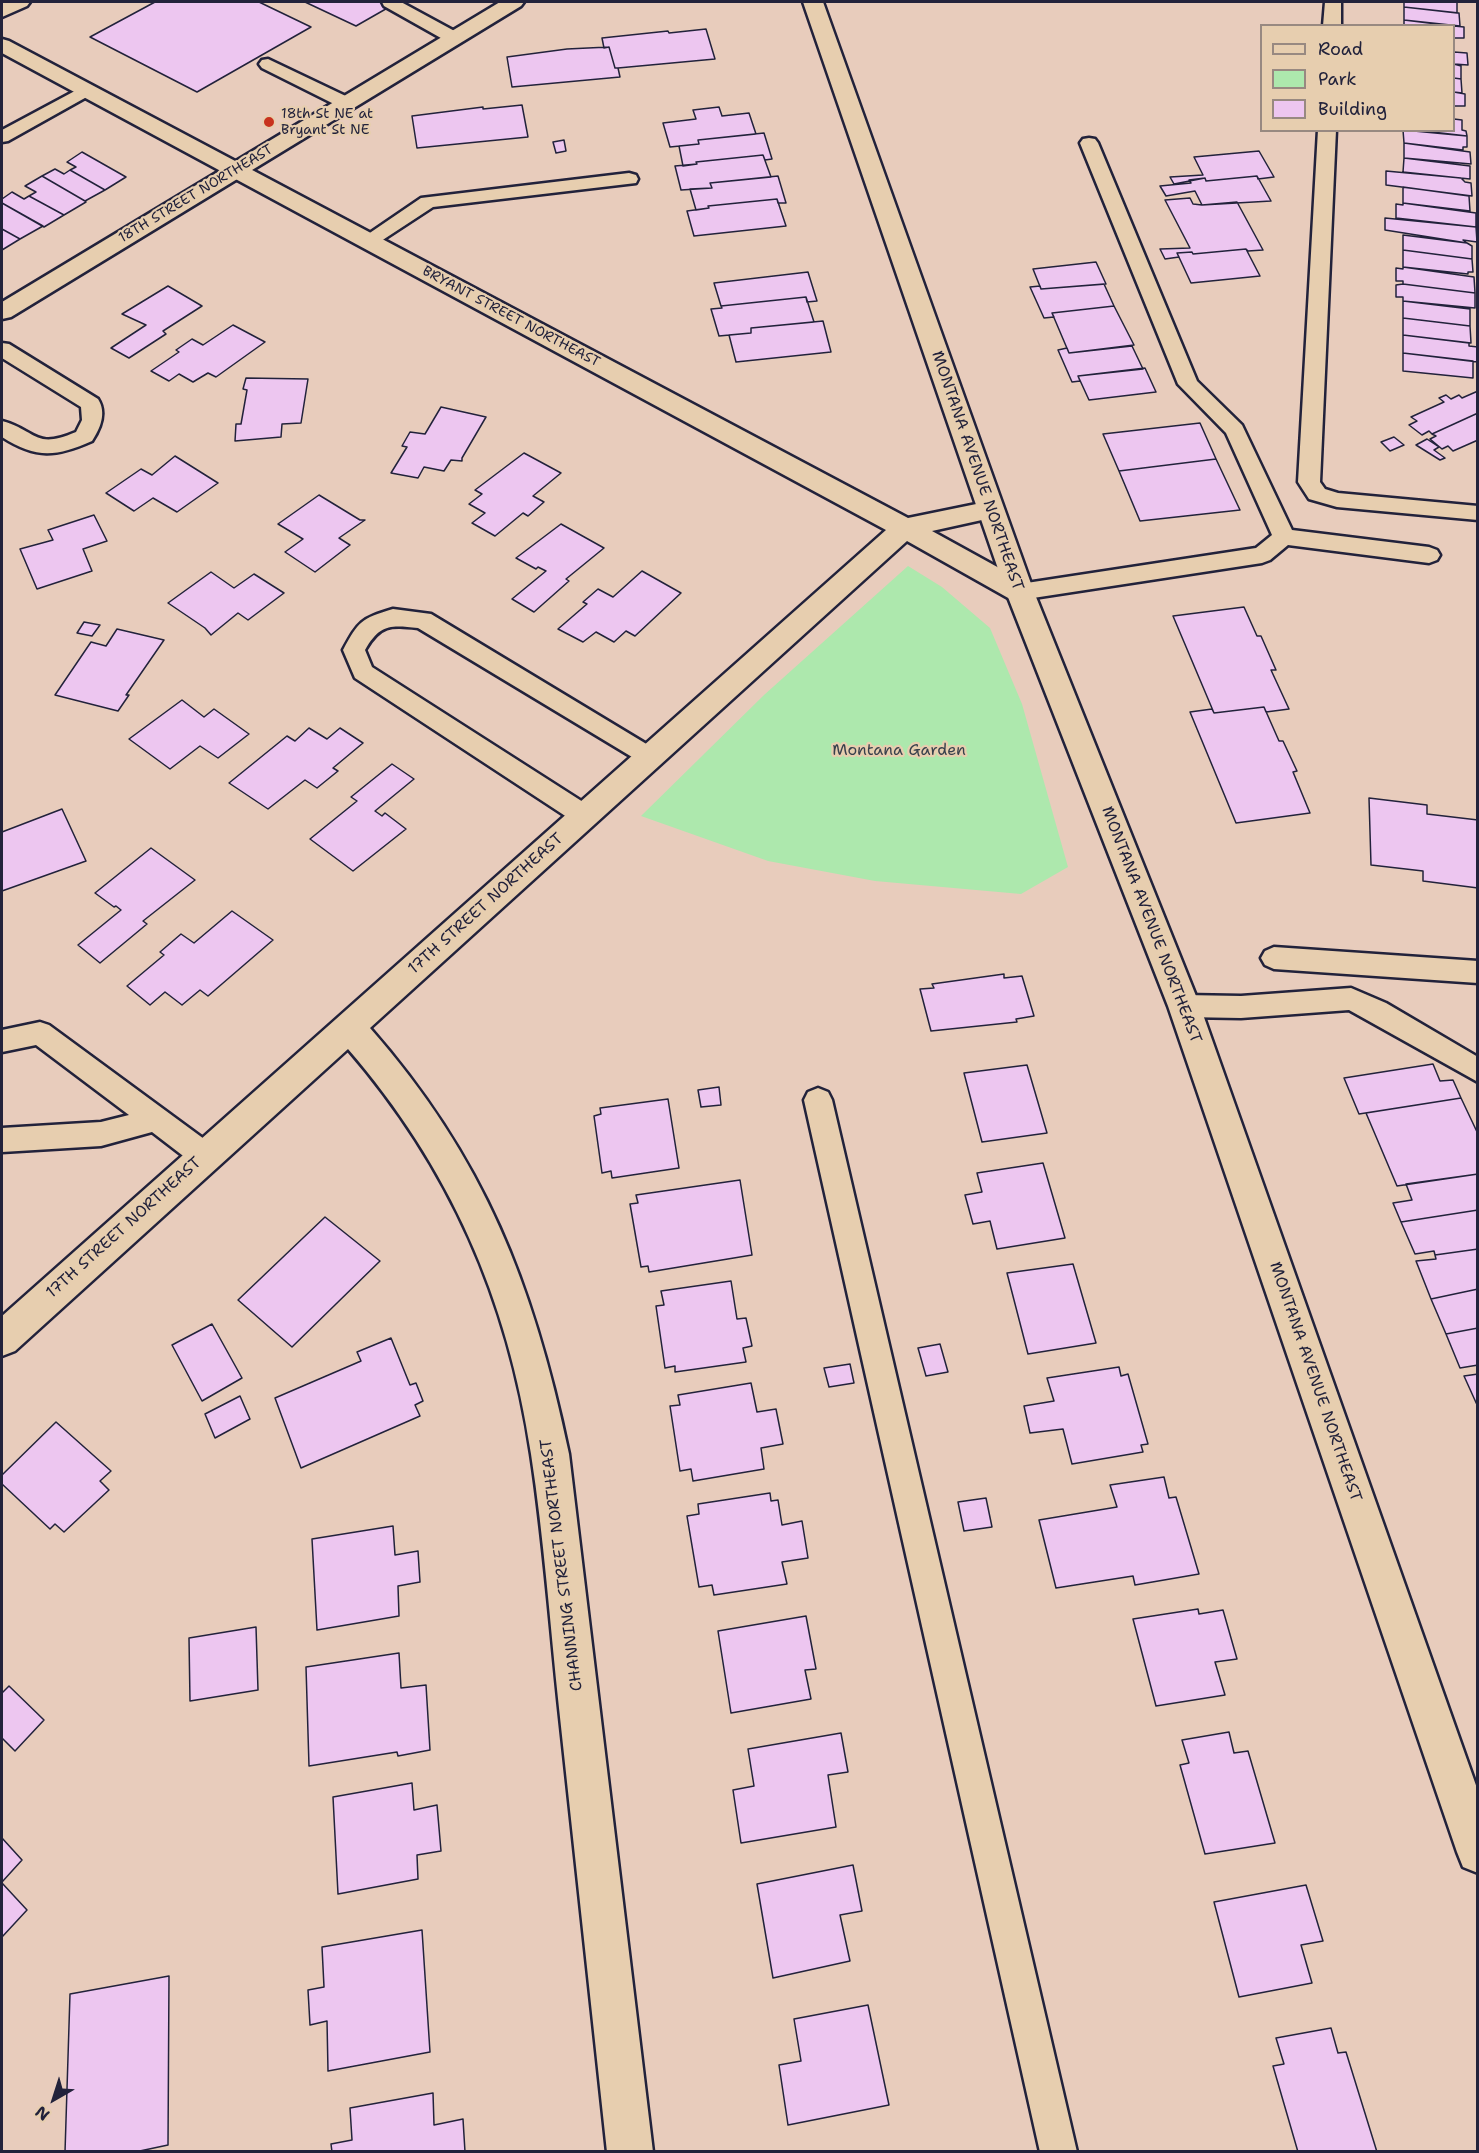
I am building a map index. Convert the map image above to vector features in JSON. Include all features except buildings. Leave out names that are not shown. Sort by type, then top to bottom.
[{"type":"street","points":[[2,11],[20,2]]},
{"type":"street","name":"18TH STREET NORTHEAST","points":[[2,312],[514,2]]},
{"type":"street","name":"MONTANA AVENUE NORTHEAST","points":[[813,2],[1020,592],[1184,1006],[1478,1852]]},
{"type":"street","name":"BRYANT STREET NORTHEAST","points":[[5,50],[86,90],[236,170],[905,528],[1020,592]]},
{"type":"street","points":[[905,528],[991,510]]},
{"type":"street","name":"17TH STREET NORTHEAST","points":[[2,1339],[905,528]]},
{"type":"street","name":"CHANNING STREET NORTHEAST","points":[[349,1027],[373,1052],[413,1103],[466,1189],[507,1280],[539,1392],[550,1454],[630,2151]]},
{"type":"lane","points":[[390,2],[454,38]]},
{"type":"lane","points":[[1332,24],[1333,2]]},
{"type":"lane","points":[[268,64],[346,103]]},
{"type":"lane","points":[[2,137],[86,90]]},
{"type":"lane","points":[[1327,132],[1309,482],[1317,494],[1337,500],[1478,513]]},
{"type":"lane","points":[[1089,143],[1188,384],[1235,430],[1284,537]]},
{"type":"lane","points":[[368,241],[428,202],[629,179]]},
{"type":"lane","points":[[2,349],[91,404],[92,420],[85,436],[60,447],[32,447],[2,428]]},
{"type":"lane","points":[[1020,592],[1262,555],[1284,537],[1429,555]]},
{"type":"lane","points":[[585,816],[363,672],[354,650],[366,628],[393,617],[423,620],[650,757]]},
{"type":"lane","points":[[1274,958],[1478,972]]},
{"type":"lane","points":[[1184,1006],[1241,1007],[1351,999],[1377,1011],[1478,1071]]},
{"type":"lane","points":[[2,1041],[40,1033],[205,1156]]},
{"type":"lane","points":[[818,1100],[1059,2151]]},
{"type":"lane","points":[[2,1140],[102,1134],[156,1119]]},
{"type":"green space","name":"Montana Garden","points":[[908,566],[942,587],[990,628],[1022,704],[1068,867],[1021,894],[875,881],[768,861],[641,816],[764,695]]},
{"type":"place","name":"18th St NE at Bryant St NE","points":[[269,122]]}]
